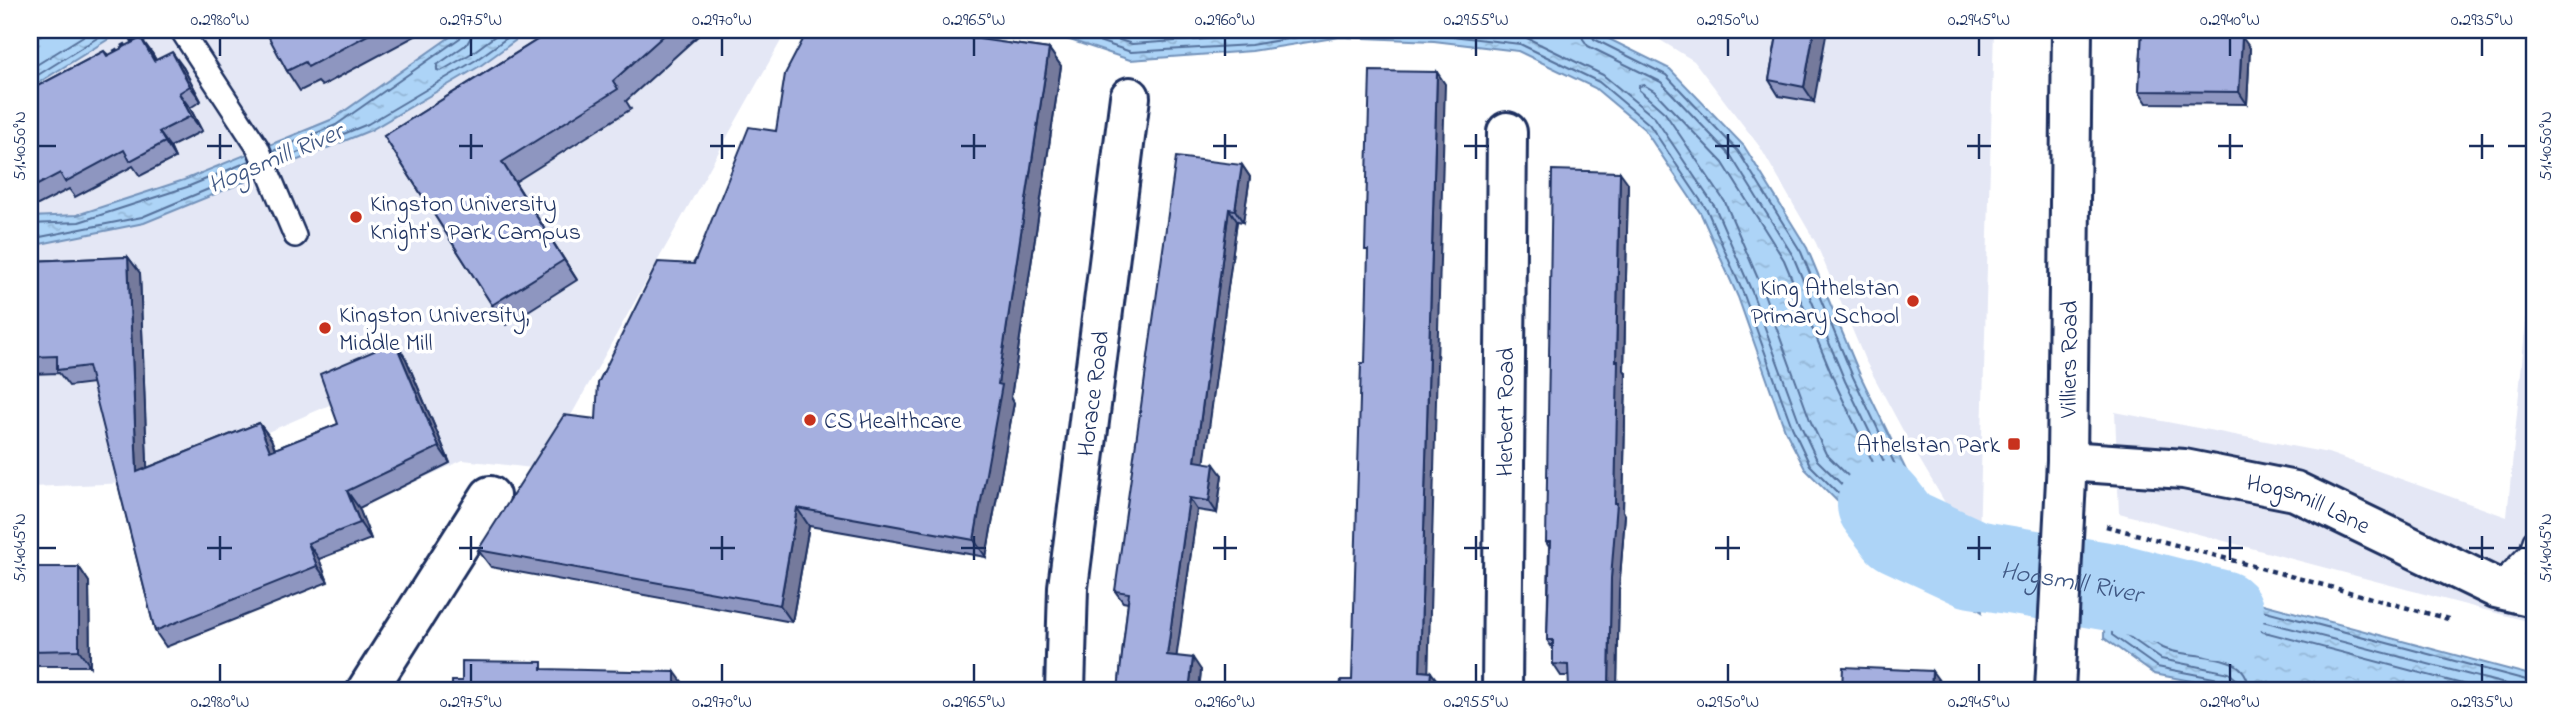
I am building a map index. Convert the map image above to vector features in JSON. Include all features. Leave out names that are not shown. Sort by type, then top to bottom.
[{"type":"street","name":"Villiers Road","points":[[2054,690],[2067,461],[2072,30]]},
{"type":"street","name":"Horace Road","points":[[1065,690],[1068,587],[1130,97]]},
{"type":"street","name":"Herbert Road","points":[[1502,690],[1507,132]]},
{"type":"street","name":"Hogsmill Lane","points":[[2067,461],[2184,469],[2295,491],[2496,588],[2534,597]]},
{"type":"street","points":[[367,690],[490,496]]},
{"type":"lane","points":[[181,30],[258,148],[295,236]]},
{"type":"lane","points":[[2496,588],[2531,552],[2534,541]]},
{"type":"path","points":[[98,61],[153,30]]},
{"type":"path","points":[[2065,525],[2454,620]]},
{"type":"shaded area","name":"Kingston University, Middle Mill","points":[[30,30],[787,30],[541,469],[463,460],[371,502],[332,404],[153,482],[30,487]]},
{"type":"shaded area","name":"King Athelstan Primary School","points":[[1644,30],[1994,30],[1979,538],[1947,506],[1907,438],[1865,360],[1816,243],[1760,147],[1694,61]]},
{"type":"shaded area","points":[[2534,238],[2534,623],[2119,513],[2115,412],[2328,453],[2507,517]]},
{"type":"water","points":[[50,30],[123,30],[30,88],[30,41]]},
{"type":"water","points":[[460,30],[530,30],[480,66],[371,130],[144,223],[30,246],[30,217],[77,215],[184,180],[333,119]]},
{"type":"water","points":[[1054,30],[1591,30],[1670,69],[1744,146],[1807,248],[1860,375],[1916,491],[1981,558],[1982,612],[1888,552],[1805,469],[1785,430],[1738,297],[1701,214],[1644,129],[1595,88],[1518,51],[1434,41],[1340,37],[1252,51],[1130,60],[1067,39]]},
{"type":"water","points":[[2105,564],[2534,676],[2534,690],[2239,690],[2154,674],[2104,638]]},
{"type":"building","points":[[265,30],[377,30],[308,67],[305,62],[287,71]]},
{"type":"building","points":[[553,30],[670,30],[613,81],[618,89],[502,162],[564,260],[492,305],[384,136]]},
{"type":"building","points":[[808,30],[929,30],[1049,49],[998,384],[1002,385],[974,540],[797,508],[780,605],[478,550],[564,415],[596,419],[598,383],[658,262],[694,264],[749,127],[776,131],[785,74]]},
{"type":"building","points":[[1778,30],[1814,30],[1804,87],[1769,80]]},
{"type":"building","points":[[2142,30],[2219,30],[2219,37],[2242,37],[2239,92],[2139,91]]},
{"type":"building","points":[[141,38],[154,61],[172,52],[190,86],[179,93],[191,116],[159,132],[165,142],[130,161],[124,150],[65,182],[60,173],[30,189],[30,90],[104,51],[107,56]]},
{"type":"building","points":[[1370,71],[1437,72],[1420,671],[1431,672],[1429,690],[1340,690],[1341,680],[1352,680],[1361,363],[1365,363]]},
{"type":"building","points":[[1176,157],[1242,165],[1235,210],[1229,209],[1195,461],[1214,464],[1209,501],[1189,498],[1167,655],[1193,658],[1189,690],[1118,690],[1129,593],[1115,591]]},
{"type":"building","points":[[1552,170],[1620,172],[1616,361],[1617,503],[1611,578],[1609,684],[1640,684],[1640,690],[1569,690],[1568,665],[1553,664],[1553,640],[1547,640]]},
{"type":"building","points":[[128,257],[137,472],[259,423],[270,451],[338,424],[320,374],[395,342],[439,447],[347,491],[360,523],[308,543],[317,566],[155,631],[88,366],[57,370],[57,356],[30,357],[30,261]]},
{"type":"building","points":[[30,567],[79,567],[79,650],[30,651]]},
{"type":"building","points":[[462,661],[542,662],[542,669],[675,672],[675,683],[739,684],[739,690],[452,690],[452,681],[462,681]]},
{"type":"building","points":[[1843,667],[1932,671],[1931,690],[1842,690]]},
{"type":"waterway","name":"Hogsmill River","points":[[1881,505],[1900,530],[1973,564],[2118,588],[2220,614]]},
{"type":"place","name":"Kingston University Knight's Park Campus","points":[[356,217]]},
{"type":"place","name":"King Athelstan Primary School","points":[[1913,301]]},
{"type":"place","name":"Kingston University, Middle Mill","points":[[325,328]]},
{"type":"place","name":"CS Healthcare","points":[[810,420]]},
{"type":"place","name":"Athelstan Park","points":[[2014,444]]}]
